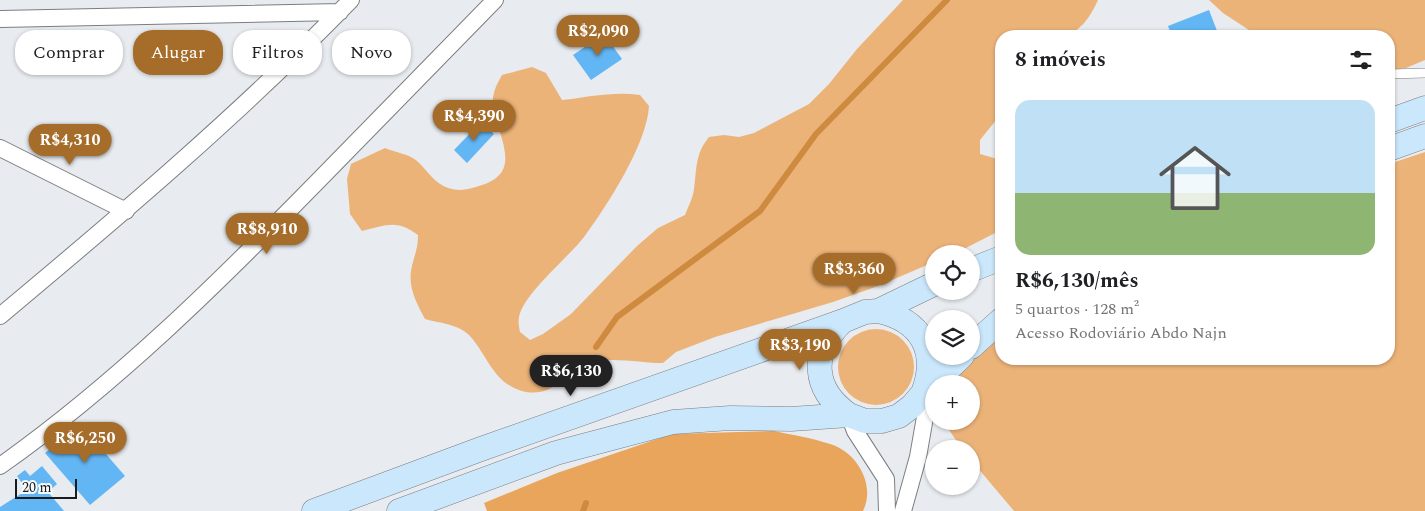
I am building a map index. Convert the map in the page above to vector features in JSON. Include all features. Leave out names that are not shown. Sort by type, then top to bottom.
[{"type":"main road","points":[[1395,119],[1425,108]]},
{"type":"main road","points":[[1395,146],[1425,136]]},
{"type":"main road","points":[[980,266],[995,260]]},
{"type":"main road","points":[[314,511],[860,314],[878,311],[925,288]]},
{"type":"main road","points":[[878,311],[893,314],[919,333],[926,347],[930,362],[929,378],[923,393]]},
{"type":"main road","points":[[843,321],[831,332],[823,346],[819,362],[820,378],[826,393],[836,406],[849,415],[865,421],[882,421],[899,416],[912,406],[953,365]]},
{"type":"main road","points":[[980,339],[995,325]]},
{"type":"main road","points":[[400,511],[556,453],[673,422],[730,418],[791,419],[849,415]]},
{"type":"street","points":[[0,466],[106,382],[185,313],[239,262],[495,0]]},
{"type":"street","points":[[0,18],[346,6]]},
{"type":"street","points":[[0,316],[126,212],[250,101],[346,6]]},
{"type":"street","points":[[0,148],[126,212]]},
{"type":"street","points":[[903,511],[918,457],[925,417],[923,393]]},
{"type":"street","points":[[849,415],[855,431],[886,479],[887,511]]},
{"type":"lane","points":[[1395,74],[1425,72]]},
{"type":"shaded area","points":[[903,0],[1098,0],[1089,17],[1076,30],[995,30],[995,121],[980,140],[980,154],[995,158],[995,233],[972,245],[925,245],[925,266],[878,286],[833,302],[715,337],[676,352],[663,363],[616,360],[598,361],[582,368],[557,385],[540,392],[519,390],[510,386],[496,373],[468,334],[453,326],[425,319],[416,300],[411,280],[418,235],[411,230],[397,225],[385,225],[362,231],[350,214],[347,179],[351,164],[385,148],[414,159],[435,180],[448,188],[457,190],[469,189],[495,179],[502,171],[505,161],[505,151],[493,104],[494,92],[502,75],[532,67],[546,73],[562,100],[611,94],[640,95],[649,106],[647,121],[634,156],[604,209],[584,237],[529,297],[523,308],[519,324],[520,332],[530,340],[543,334],[571,314],[637,246],[658,228],[685,215],[692,199],[699,155],[709,137],[724,135],[739,137],[754,133],[809,104],[829,84],[857,49]]},
{"type":"shaded area","points":[[1209,0],[1425,0],[1425,60],[1406,68],[1395,70],[1395,30],[1249,30],[1223,13]]},
{"type":"shaded area","points":[[1425,152],[1425,511],[1014,511],[980,471],[980,440],[956,440],[949,430],[980,430],[980,375],[955,375],[965,365],[980,365],[980,349],[995,334],[995,365],[1395,365],[1395,162]]},
{"type":"shaded area","points":[[876,329],[891,332],[903,340],[911,352],[914,367],[911,382],[903,394],[891,402],[876,405],[861,402],[849,394],[841,382],[838,367],[841,352],[849,340],[861,332]]},
{"type":"shaded area","points":[[774,431],[830,444],[848,454],[856,462],[865,480],[867,491],[863,511],[487,511],[484,503],[557,473],[672,434]]},
{"type":"building","points":[[1209,10],[1217,30],[1170,30],[1168,26]]},
{"type":"building","points":[[604,34],[622,59],[591,80],[573,55]]},
{"type":"building","points":[[481,122],[494,134],[467,163],[454,150]]},
{"type":"building","points":[[80,424],[125,476],[90,505],[45,453]]},
{"type":"building","points":[[42,466],[57,484],[48,492],[64,511],[0,511],[0,507],[27,490],[17,476],[25,470],[30,476]]},
{"type":"waterway","points":[[596,347],[617,317],[760,211],[816,134],[947,0]]},
{"type":"waterway","points":[[583,511],[586,503]]}]
